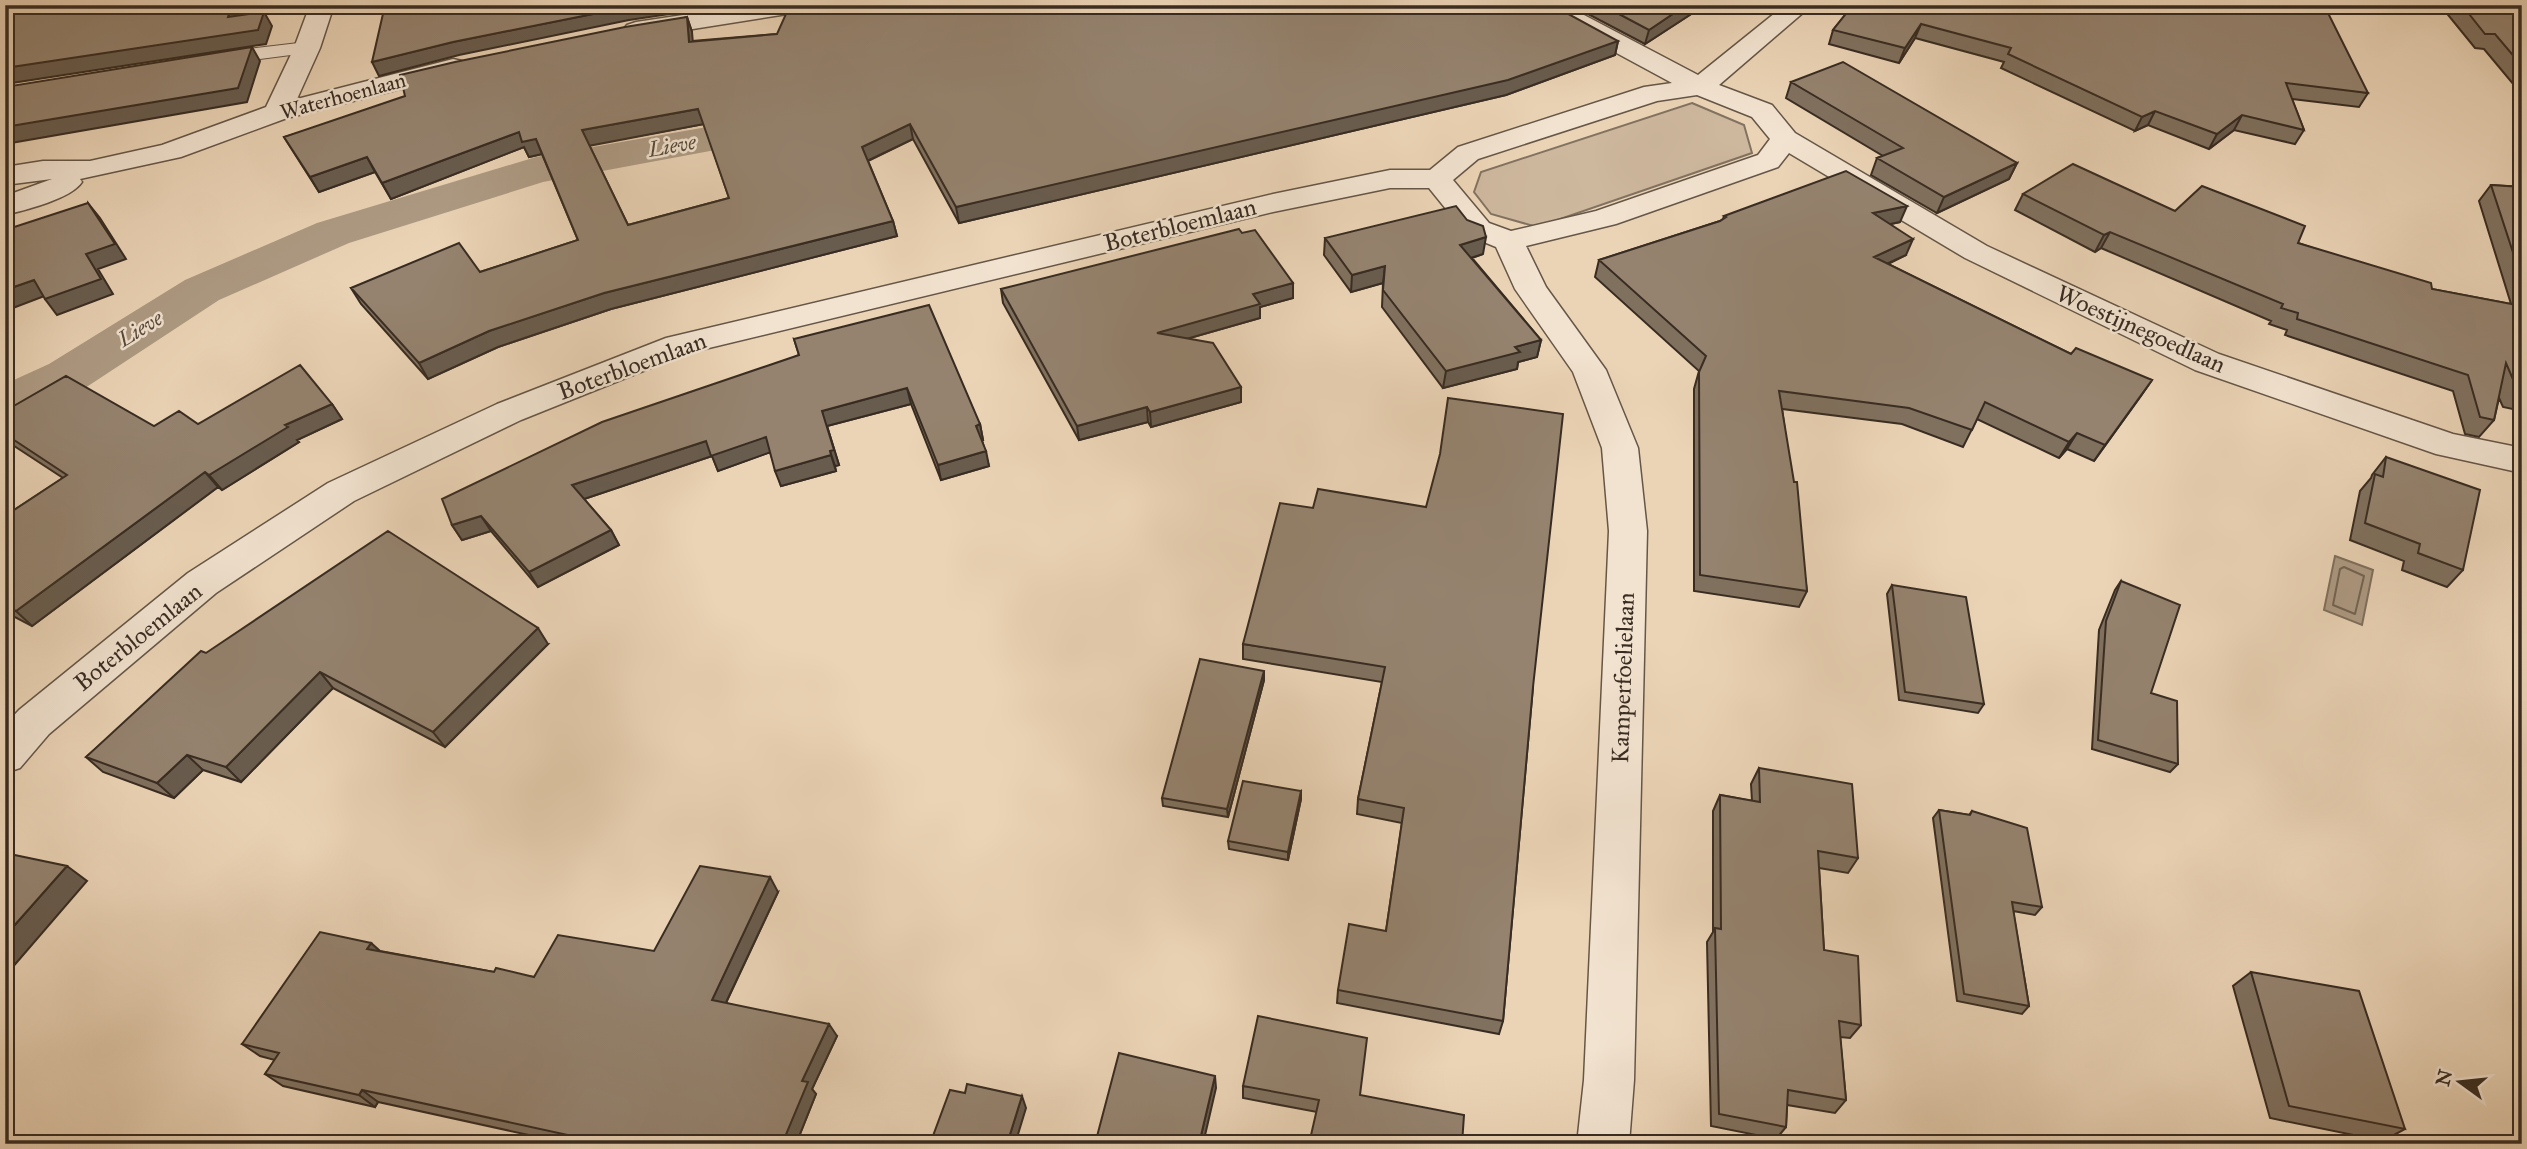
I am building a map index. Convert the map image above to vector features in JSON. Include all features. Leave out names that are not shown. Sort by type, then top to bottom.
[{"type":"street","points":[[277,112],[307,48],[322,5]]},
{"type":"street","points":[[617,34],[728,11],[800,5]]},
{"type":"street","name":"Woestijnegoedlaan","points":[[1546,5],[1700,87],[1762,111],[1785,139],[1976,252],[2207,362],[2448,445],[2522,461]]},
{"type":"street","points":[[1785,139],[1768,161],[1605,218],[1508,241],[1478,229],[1437,179],[1468,153],[1653,93],[1700,87],[1800,5]]},
{"type":"street","name":"Waterhoenlaan","points":[[5,176],[43,170],[90,170],[171,152],[277,112],[474,63]]},
{"type":"street","name":"Waterhoenlaan","points":[[5,206],[52,190],[90,170]]},
{"type":"street","name":"Boterbloemlaan","points":[[5,755],[34,722],[202,583],[341,492],[509,412],[678,345],[1273,202],[1390,179],[1437,179]]},
{"type":"street","name":"Kamperfoelielaan","points":[[1508,241],[1531,289],[1589,370],[1620,448],[1623,476],[1628,531],[1609,1080],[1603,1144]]},
{"type":"lane","points":[[190,63],[307,48]]},
{"type":"shaded area","points":[[1692,103],[1744,125],[1752,153],[1537,227],[1491,214],[1474,192],[1481,172]]},
{"type":"water","points":[[2335,556],[2373,570],[2362,625],[2324,610]]},
{"type":"building","points":[[5,5],[232,5],[228,17],[264,12],[258,30],[5,68]]},
{"type":"building","points":[[385,5],[638,5],[453,42],[372,62]]},
{"type":"building","points":[[790,5],[963,5],[963,8],[981,5],[1552,5],[1618,41],[1508,80],[956,207],[910,124],[862,147],[893,221],[604,293],[489,331],[419,363],[351,288],[459,243],[480,272],[578,240],[536,139],[522,142],[519,132],[382,183],[367,157],[310,177],[284,137],[405,96],[400,75],[455,62],[687,17],[689,42],[777,34]],"holes":[[[698,109],[729,198],[628,225],[582,130]]]},
{"type":"building","points":[[1602,5],[1686,5],[1649,30]]},
{"type":"building","points":[[1853,5],[2324,5],[2368,93],[2286,83],[2304,130],[2242,115],[2217,134],[2155,111],[2142,117],[2008,54],[2011,48],[1921,24],[1905,48],[1833,30]]},
{"type":"building","points":[[2462,5],[2522,5],[2522,66],[2495,34],[2485,34]]},
{"type":"building","points":[[252,47],[238,88],[5,127],[5,87]]},
{"type":"building","points":[[1843,62],[2017,163],[1944,197],[1877,158],[1903,148],[1791,82]]},
{"type":"building","points":[[2073,164],[2175,211],[2202,186],[2305,226],[2298,243],[2431,283],[2432,289],[2522,306],[2522,391],[2518,391],[2506,363],[2494,420],[2480,417],[2468,375],[2297,319],[2298,313],[2281,308],[2283,304],[2110,232],[2104,235],[2023,194]]},
{"type":"building","points":[[1846,171],[1907,206],[1873,213],[1913,239],[1874,257],[2071,354],[2076,348],[2152,380],[2105,445],[2077,433],[2069,442],[1985,402],[1972,430],[1909,408],[1779,391],[1794,482],[1797,482],[1807,591],[1700,575],[1699,372],[1706,356],[1599,260],[1720,221],[1726,217],[1724,216]]},
{"type":"building","points":[[2491,185],[2522,187],[2522,280]]},
{"type":"building","points":[[88,203],[115,244],[86,254],[101,279],[45,299],[34,280],[5,290],[5,230]]},
{"type":"building","points":[[1456,206],[1467,220],[1483,226],[1486,237],[1460,245],[1541,340],[1515,347],[1520,352],[1446,371],[1383,290],[1385,266],[1352,275],[1325,238]]},
{"type":"building","points":[[1239,229],[1242,233],[1255,230],[1293,283],[1253,294],[1260,304],[1157,333],[1213,343],[1241,387],[1150,412],[1147,407],[1077,426],[1001,289]]},
{"type":"building","points":[[929,305],[980,424],[976,426],[986,451],[938,465],[907,388],[822,411],[834,450],[830,451],[831,455],[775,471],[766,437],[711,456],[706,441],[572,485],[611,530],[529,572],[481,516],[452,525],[442,499],[602,422],[799,355],[794,339]]},
{"type":"building","points":[[300,365],[332,404],[285,425],[288,427],[209,475],[205,472],[16,611],[5,606],[5,516],[67,475],[5,434],[5,411],[66,376],[154,426],[179,411],[198,424]]},
{"type":"building","points":[[1448,398],[1563,414],[1533,687],[1503,1021],[1338,990],[1349,924],[1386,931],[1404,808],[1358,799],[1385,667],[1243,644],[1280,503],[1313,508],[1318,489],[1426,507],[1440,454]]},
{"type":"building","points":[[2386,457],[2480,490],[2463,570],[2418,553],[2420,544],[2365,523],[2375,474],[2383,477]]},
{"type":"building","points":[[388,531],[538,628],[433,732],[320,672],[226,767],[187,755],[157,783],[86,757],[201,651],[206,653]]},
{"type":"building","points":[[2121,581],[2180,605],[2151,693],[2177,701],[2178,764],[2098,740],[2106,621]]},
{"type":"building","points":[[1892,585],[1966,597],[1984,704],[1905,692]]},
{"type":"building","points":[[1200,659],[1264,671],[1227,809],[1162,798]]},
{"type":"building","points":[[1759,768],[1852,784],[1858,858],[1818,851],[1824,950],[1858,956],[1861,1025],[1839,1021],[1846,1100],[1788,1090],[1786,1127],[1719,1114],[1715,928],[1721,929],[1720,795],[1760,802]]},
{"type":"building","points":[[1243,781],[1301,791],[1288,852],[1228,841]]},
{"type":"building","points":[[1939,810],[1970,815],[1972,811],[2027,828],[2042,907],[2012,902],[2029,1006],[1964,994]]},
{"type":"building","points":[[5,853],[67,866],[5,936]]},
{"type":"building","points":[[700,866],[770,877],[712,1000],[829,1024],[802,1081],[808,1082],[785,1137],[774,1136],[771,1144],[609,1144],[362,1090],[359,1095],[265,1074],[279,1053],[242,1044],[320,932],[371,943],[367,949],[494,972],[496,968],[534,977],[558,935],[654,951]]},
{"type":"building","points":[[2251,972],[2359,991],[2405,1129],[2289,1106]]},
{"type":"building","points":[[1258,1016],[1367,1038],[1360,1095],[1464,1115],[1462,1144],[1309,1144],[1319,1100],[1243,1086]]},
{"type":"building","points":[[1119,1053],[1215,1076],[1199,1144],[1095,1144]]},
{"type":"building","points":[[967,1084],[1022,1096],[1007,1144],[930,1144],[950,1090],[965,1093]]},
{"type":"waterway","name":"Lieve","points":[[5,405],[67,376],[202,290],[333,233],[536,170],[787,125]]}]
